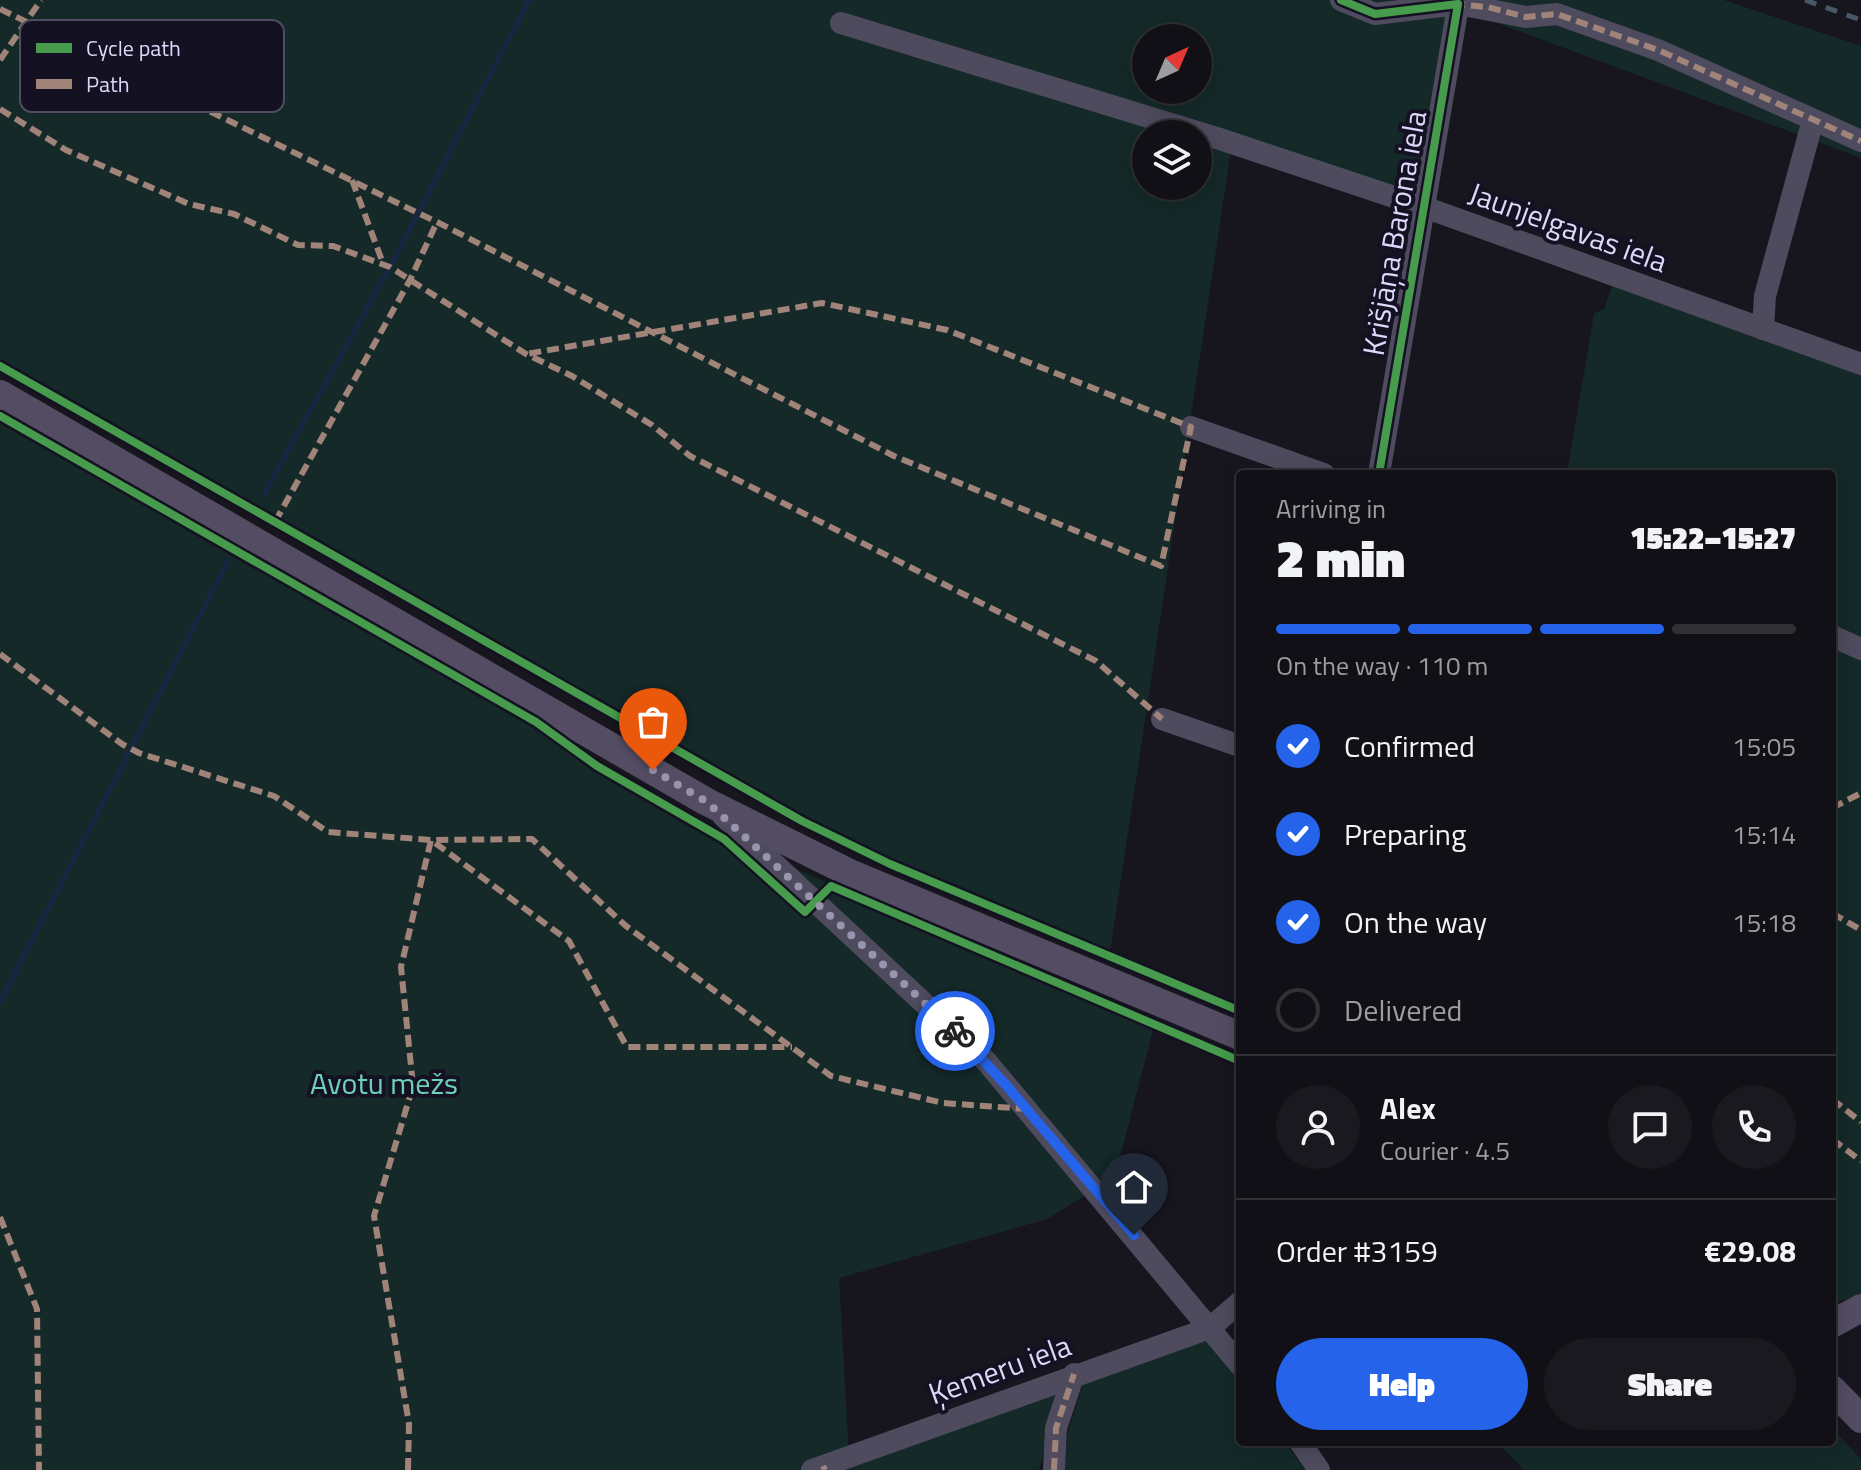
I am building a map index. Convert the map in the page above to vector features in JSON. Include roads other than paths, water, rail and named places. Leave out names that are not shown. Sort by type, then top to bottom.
[{"type":"main road","points":[[0,394],[707,802],[852,874],[1236,1034]]},
{"type":"main road","points":[[1836,1322],[1861,1308]]},
{"type":"main road","points":[[1836,1393],[1861,1419]]},
{"type":"street","points":[[1341,0],[1375,14],[1459,2],[1526,17],[1557,14],[1658,50],[1861,141]]},
{"type":"street","name":"Krišjāņa Barona iela","points":[[1380,470],[1459,2]]},
{"type":"street","name":"Jaunjelgavas iela","points":[[841,23],[1220,139],[1424,207],[1861,364]]},
{"type":"street","points":[[1763,329],[1765,296],[1813,120]]},
{"type":"street","points":[[1191,427],[1313,470]]},
{"type":"street","points":[[1836,638],[1861,649]]},
{"type":"street","points":[[1162,719],[1236,745]]},
{"type":"street","points":[[707,802],[986,1061],[1236,1360]]},
{"type":"street","points":[[1210,1328],[1236,1305]]},
{"type":"street","name":"Ķemeru iela","points":[[820,1469],[1074,1374],[1210,1328]]},
{"type":"street","points":[[1054,1470],[1056,1428],[1074,1374]]},
{"type":"street","points":[[1303,1446],[1319,1470]]},
{"type":"waterway","points":[[264,494],[390,267],[529,0]]},
{"type":"waterway","points":[[0,1002],[228,561]]},
{"type":"railway","points":[[1805,0],[1861,20]]},
{"type":"park label","name":"Avotu mežs","points":[[384,1084]]}]
